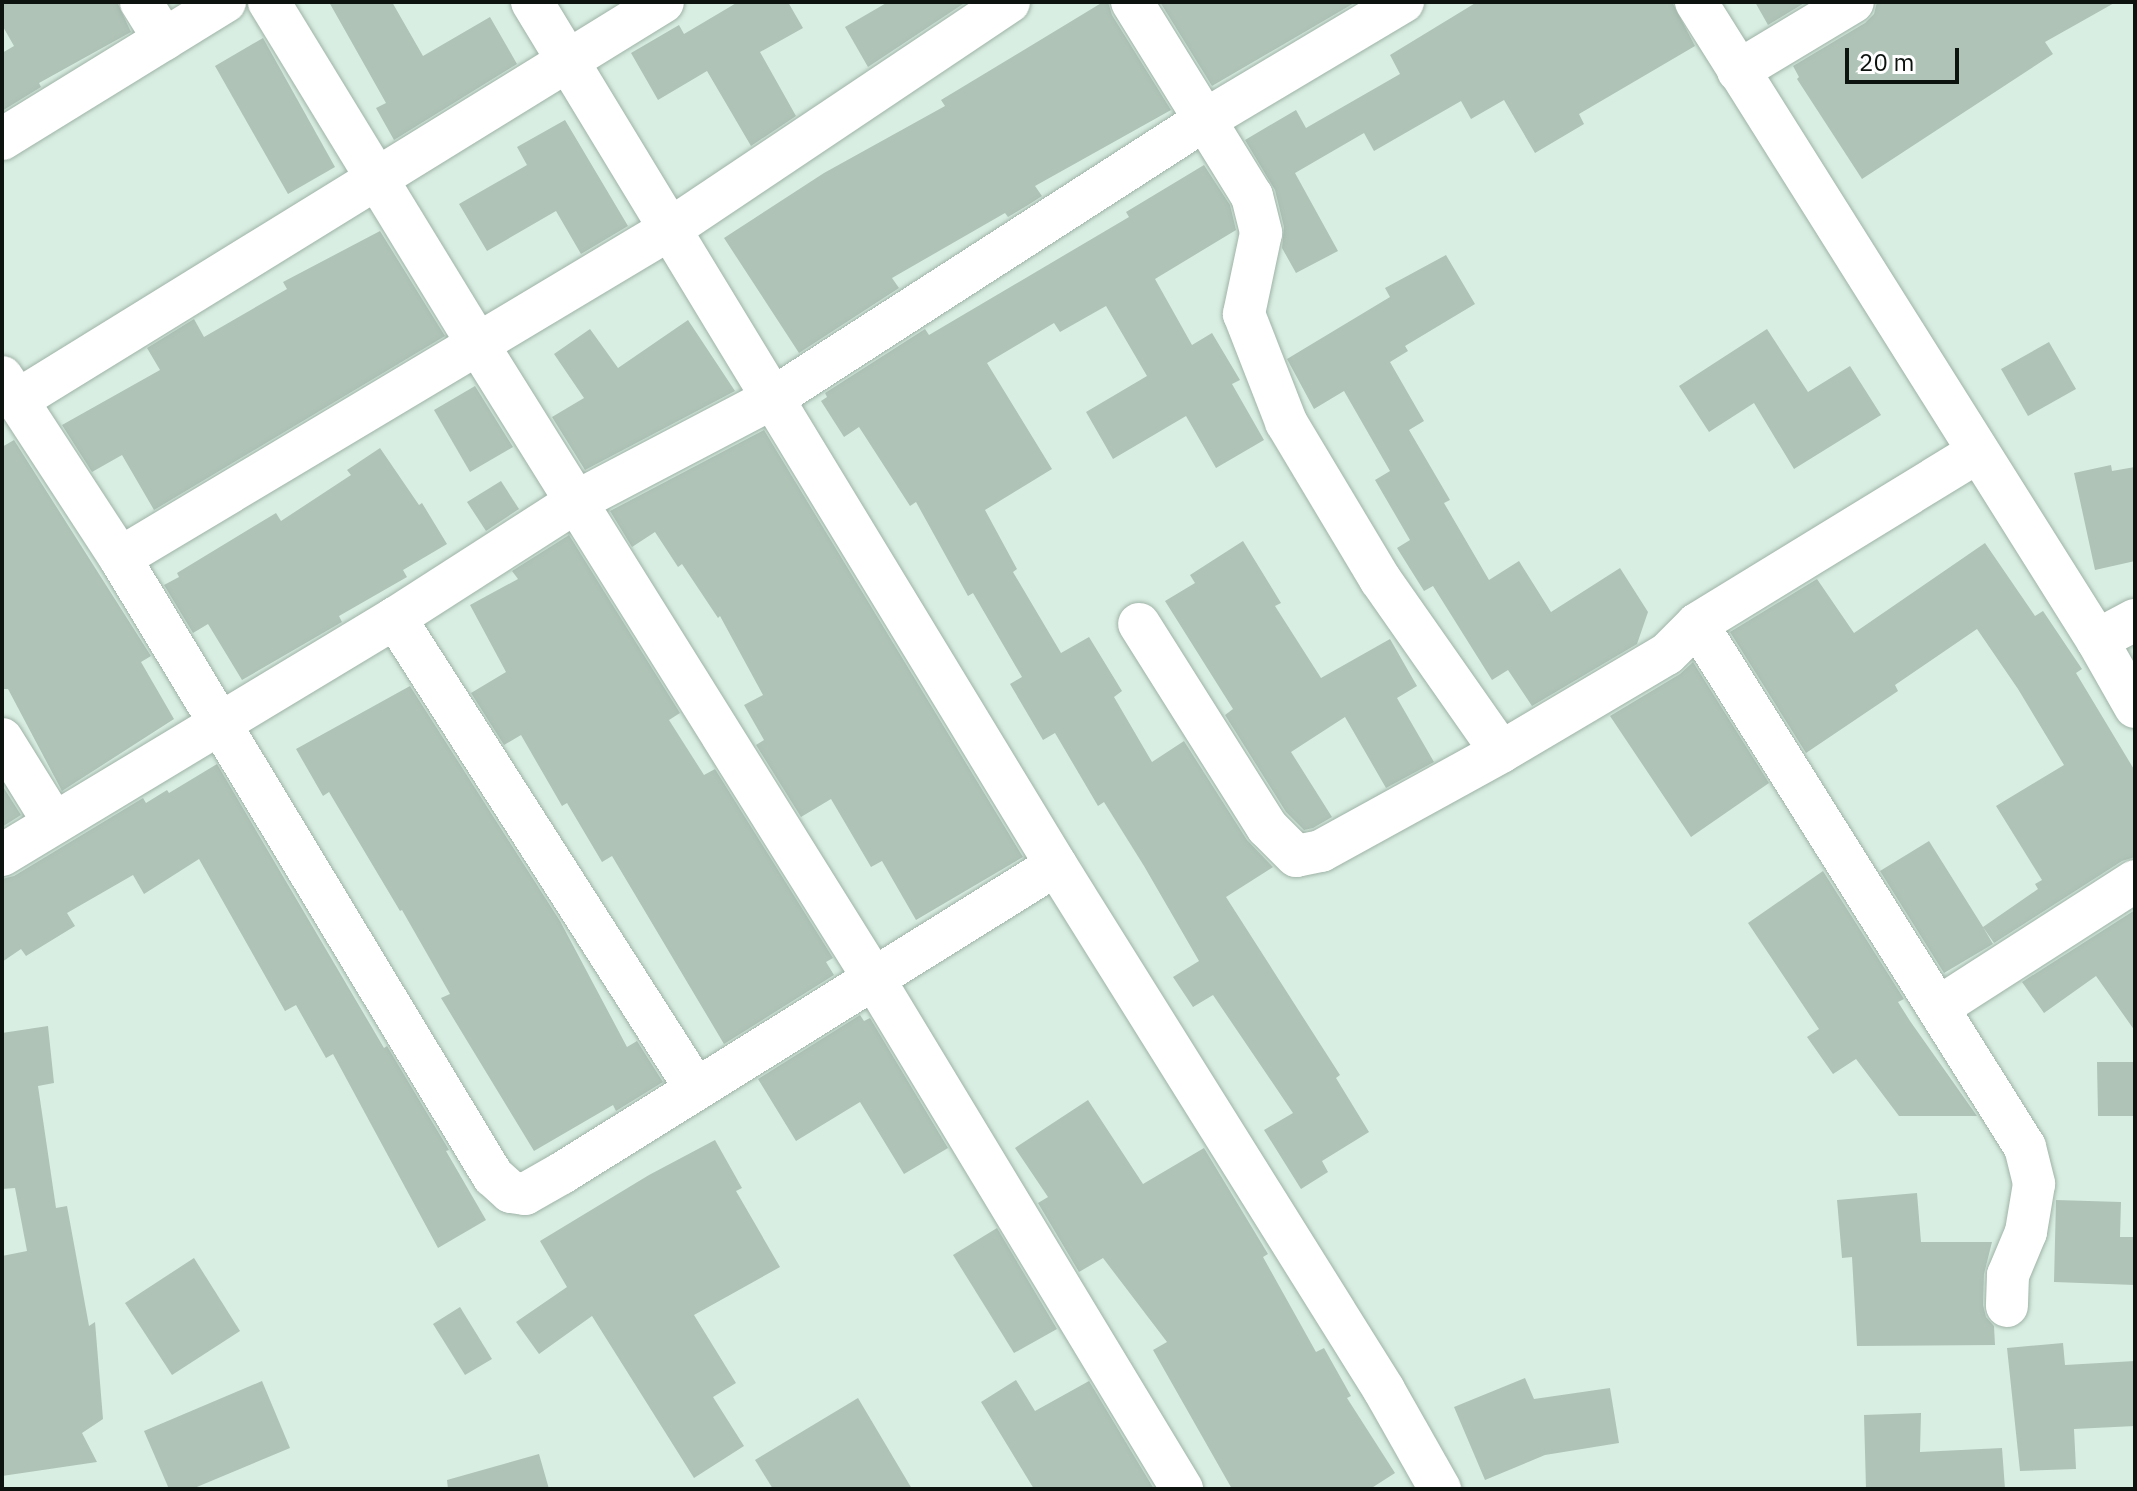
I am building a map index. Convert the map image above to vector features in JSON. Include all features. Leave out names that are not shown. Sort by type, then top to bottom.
[{"type":"street","points":[[141,2],[164,39]]},
{"type":"street","points":[[2,139],[225,2]]},
{"type":"street","points":[[269,2],[477,343],[874,979],[1182,1489]]},
{"type":"street","points":[[532,2],[1056,865],[1384,1390],[1440,1489]]},
{"type":"street","points":[[663,2],[571,62],[9,389],[120,558],[493,1176],[511,1192],[525,1194],[540,1186],[1056,865]]},
{"type":"street","points":[[120,558],[670,229],[1009,2]]},
{"type":"street","points":[[1132,2],[1252,196],[1261,233],[1244,314],[1286,422],[1380,579],[1501,752]]},
{"type":"street","points":[[1696,2],[2097,640],[2135,707]]},
{"type":"street","points":[[1738,71],[1853,2]]},
{"type":"street","points":[[2,855],[395,618],[577,501],[773,398],[1384,7]]},
{"type":"street","points":[[1139,624],[1267,827],[1296,856],[1321,851],[1501,752],[1667,654],[1697,624],[1978,452]]},
{"type":"street","points":[[395,618],[696,1089]]},
{"type":"street","points":[[2097,640],[2135,620]]},
{"type":"street","points":[[1697,624],[2025,1147],[2034,1184],[2026,1232],[2008,1275],[2007,1306]]},
{"type":"street","points":[[2,739],[54,823]]},
{"type":"street","points":[[1939,1007],[2135,881]]},
{"type":"building","points":[[2,2],[117,2],[131,32],[39,83],[41,87],[2,111],[2,53],[14,46],[2,25]]},
{"type":"building","points":[[329,2],[392,2],[423,56],[490,17],[517,64],[394,140],[376,108],[386,103]]},
{"type":"building","points":[[738,2],[788,2],[803,28],[760,52],[796,116],[751,146],[707,71],[658,100],[631,53],[679,25],[684,34]]},
{"type":"building","points":[[888,2],[966,2],[868,67],[845,27]]},
{"type":"building","points":[[1103,2],[1108,2],[1112,15],[1171,110],[1035,186],[1042,196],[1028,205],[1008,217],[1005,213],[892,278],[899,288],[799,353],[724,238],[824,173],[945,106],[941,100]]},
{"type":"building","points":[[1160,2],[1356,2],[1212,86]]},
{"type":"building","points":[[1477,2],[1672,2],[1695,46],[1579,114],[1584,124],[1535,153],[1504,100],[1471,119],[1461,101],[1374,151],[1364,133],[1295,173],[1338,251],[1296,273],[1282,248],[1284,227],[1275,190],[1245,140],[1296,110],[1306,128],[1400,74],[1390,55]]},
{"type":"building","points":[[1755,2],[1806,2],[1768,25]]},
{"type":"building","points":[[1877,2],[2116,2],[2045,42],[2053,54],[1862,179],[1797,79],[1799,77],[1793,66],[1865,23],[1874,14]]},
{"type":"building","points":[[263,38],[335,167],[288,194],[215,66]]},
{"type":"building","points":[[565,120],[628,226],[581,254],[556,211],[487,251],[459,204],[527,165],[517,147]]},
{"type":"building","points":[[1204,165],[1230,205],[1236,230],[1155,279],[1192,345],[1212,333],[1240,380],[1232,384],[1264,440],[1216,468],[1186,416],[1113,459],[1086,412],[1147,376],[1106,306],[1060,332],[1054,323],[987,363],[1052,469],[985,510],[1017,569],[1013,572],[1061,653],[1089,637],[1122,691],[1114,697],[1152,762],[1184,741],[1247,840],[1273,867],[1226,897],[1340,1075],[1336,1078],[1369,1132],[1322,1161],[1328,1172],[1301,1189],[1264,1130],[1293,1113],[1213,995],[1193,1007],[1173,977],[1199,961],[1144,866],[1104,802],[1098,806],[1055,733],[1043,740],[1010,684],[1022,677],[973,593],[968,596],[916,502],[910,506],[859,427],[844,437],[821,401],[827,397],[825,393],[925,329],[929,335],[1129,217],[1126,212]]},
{"type":"building","points":[[380,231],[445,336],[154,510],[122,455],[92,472],[62,425],[160,370],[147,348],[194,319],[204,337],[287,289],[283,282]]},
{"type":"building","points":[[1446,255],[1475,304],[1405,346],[1408,351],[1390,362],[1424,421],[1409,430],[1450,500],[1444,503],[1489,580],[1519,561],[1551,612],[1620,568],[1648,612],[1637,644],[1532,706],[1508,670],[1492,680],[1433,586],[1424,591],[1397,548],[1410,540],[1375,480],[1390,471],[1344,391],[1314,409],[1287,359],[1390,297],[1385,288]]},
{"type":"building","points":[[688,320],[735,391],[585,470],[552,417],[584,398],[554,354],[590,329],[618,368]]},
{"type":"building","points":[[1767,329],[1808,392],[1850,366],[1881,415],[1794,469],[1754,403],[1709,432],[1679,386]]},
{"type":"building","points":[[2049,342],[2076,389],[2028,416],[2001,369]]},
{"type":"building","points":[[475,386],[513,447],[470,472],[434,410]]},
{"type":"building","points":[[764,430],[1023,857],[916,920],[882,861],[871,867],[831,799],[801,817],[756,745],[764,740],[744,705],[763,695],[720,616],[718,618],[682,564],[678,567],[655,532],[632,547],[610,511]]},
{"type":"building","points":[[14,440],[151,656],[141,662],[174,719],[62,791],[8,689],[2,689],[2,447]]},
{"type":"building","points":[[380,448],[419,505],[422,503],[447,544],[403,570],[407,577],[339,616],[342,622],[242,680],[208,624],[193,633],[164,585],[179,577],[177,573],[276,513],[281,521],[351,475],[347,470]]},
{"type":"building","points":[[2111,465],[2112,471],[2135,467],[2135,561],[2095,570],[2074,473]]},
{"type":"building","points":[[501,481],[519,509],[486,531],[467,502]]},
{"type":"building","points":[[569,535],[680,713],[669,720],[704,775],[715,769],[833,958],[826,962],[834,975],[724,1044],[612,856],[602,862],[567,803],[562,806],[521,735],[504,745],[471,693],[506,672],[470,605],[518,579],[512,571]]},
{"type":"building","points":[[1243,541],[1281,603],[1275,606],[1321,678],[1390,639],[1417,686],[1397,698],[1434,762],[1386,788],[1345,717],[1291,752],[1332,817],[1313,828],[1304,830],[1286,812],[1225,715],[1233,709],[1165,601],[1195,583],[1190,575]]},
{"type":"building","points":[[1985,543],[2035,616],[2043,611],[2082,669],[2076,673],[2135,771],[2135,857],[2122,861],[1994,943],[1983,927],[2038,889],[2035,884],[2042,880],[1996,806],[2064,765],[1977,629],[1895,685],[1898,691],[1806,753],[1730,632],[1817,579],[1854,633]]},
{"type":"building","points":[[1693,662],[1769,783],[1691,837],[1610,716],[1680,674]]},
{"type":"building","points":[[410,686],[560,921],[627,1047],[637,1041],[663,1082],[616,1111],[613,1105],[534,1151],[441,998],[450,994],[402,910],[329,792],[323,796],[296,749]]},
{"type":"building","points":[[217,764],[384,1048],[387,1046],[449,1150],[446,1151],[486,1220],[438,1248],[333,1054],[326,1058],[296,1005],[285,1011],[199,859],[144,894],[133,875],[67,913],[75,926],[26,956],[21,949],[2,962],[2,879],[14,876],[143,798],[146,803],[167,790],[169,793]]},
{"type":"building","points":[[2,785],[21,815],[2,827]]},
{"type":"building","points":[[1929,841],[1993,944],[1944,973],[1880,871]]},
{"type":"building","points":[[1823,871],[1904,999],[1898,1002],[1977,1116],[1899,1116],[1856,1059],[1833,1074],[1807,1037],[1819,1029],[1748,923]]},
{"type":"building","points":[[2135,910],[2135,1031],[2096,976],[2044,1013],[2022,982]]},
{"type":"building","points":[[860,1015],[864,1021],[870,1018],[948,1148],[904,1174],[860,1102],[796,1141],[758,1079]]},
{"type":"building","points":[[48,1026],[54,1083],[38,1086],[56,1208],[67,1206],[89,1326],[95,1322],[103,1419],[82,1433],[97,1462],[2,1476],[2,1256],[27,1251],[15,1188],[2,1189],[2,1033]]},
{"type":"building","points":[[2097,1062],[2135,1062],[2135,1116],[2098,1116]]},
{"type":"building","points":[[1088,1100],[1143,1184],[1204,1148],[1268,1254],[1263,1257],[1316,1352],[1324,1348],[1351,1396],[1347,1398],[1395,1473],[1370,1489],[1232,1489],[1153,1350],[1167,1342],[1103,1258],[1079,1272],[1038,1203],[1048,1197],[1015,1148]]},
{"type":"building","points":[[715,1140],[742,1188],[736,1191],[780,1267],[694,1315],[736,1383],[713,1397],[744,1446],[694,1478],[592,1316],[539,1354],[516,1322],[567,1287],[540,1241],[649,1175]]},
{"type":"building","points":[[1917,1193],[1921,1242],[1992,1242],[1984,1274],[1983,1305],[1986,1317],[1994,1326],[1995,1345],[1857,1346],[1852,1257],[1842,1258],[1837,1200]]},
{"type":"building","points":[[2056,1200],[2121,1202],[2120,1237],[2135,1237],[2135,1285],[2054,1282]]},
{"type":"building","points":[[997,1228],[1057,1329],[1014,1353],[953,1255]]},
{"type":"building","points":[[194,1258],[240,1331],[172,1375],[125,1303]]},
{"type":"building","points":[[460,1307],[492,1359],[465,1375],[433,1324]]},
{"type":"building","points":[[2063,1343],[2065,1365],[2135,1361],[2135,1426],[2074,1429],[2076,1469],[2020,1471],[2007,1348]]},
{"type":"building","points":[[1525,1378],[1534,1399],[1610,1388],[1619,1443],[1545,1455],[1485,1480],[1454,1407]]},
{"type":"building","points":[[1016,1380],[1035,1411],[1089,1381],[1154,1489],[1034,1489],[981,1402]]},
{"type":"building","points":[[262,1381],[290,1448],[192,1489],[169,1489],[144,1431]]},
{"type":"building","points":[[858,1398],[912,1489],[773,1489],[755,1460]]},
{"type":"building","points":[[1921,1413],[1920,1452],[2002,1448],[2005,1489],[1866,1489],[1864,1415]]},
{"type":"building","points":[[539,1454],[549,1489],[448,1489],[447,1480]]}]
